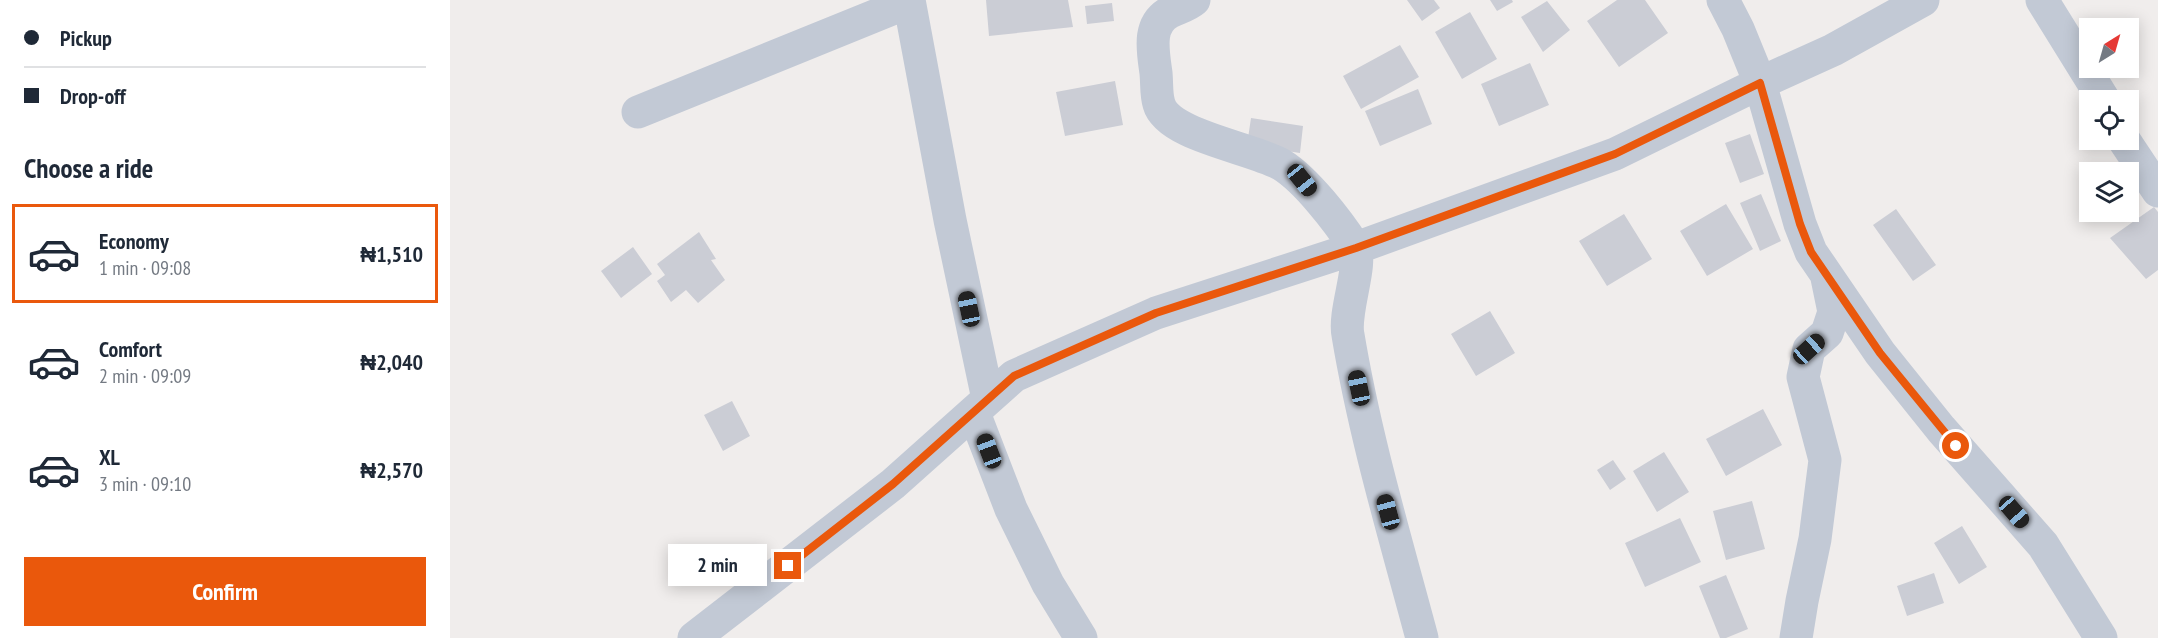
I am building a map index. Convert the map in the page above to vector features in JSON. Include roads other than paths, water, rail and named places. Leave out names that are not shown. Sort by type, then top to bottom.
[{"type":"street","points":[[1194,0],[1168,13],[1155,26],[1153,39],[1159,106],[1175,122],[1192,132],[1252,151],[1302,180],[1356,248],[1356,275],[1348,304],[1347,331],[1376,468],[1422,638]]},
{"type":"street","points":[[1723,0],[1738,29],[1760,83],[1800,224],[1811,252],[1880,353],[1941,429],[2043,545],[2101,638]]},
{"type":"street","points":[[694,638],[893,484],[1014,376],[1156,313],[1356,248],[1615,154],[1833,50],[1923,0]]},
{"type":"street","points":[[2042,0],[2098,90]]},
{"type":"street","points":[[638,112],[909,1],[950,220],[981,406],[1011,509],[1048,584],[1081,638]]},
{"type":"street","points":[[2131,150],[2158,191]]},
{"type":"street","points":[[1796,638],[1815,539],[1826,460],[1803,376],[1809,349],[1827,333],[1834,312],[1826,276]]}]
